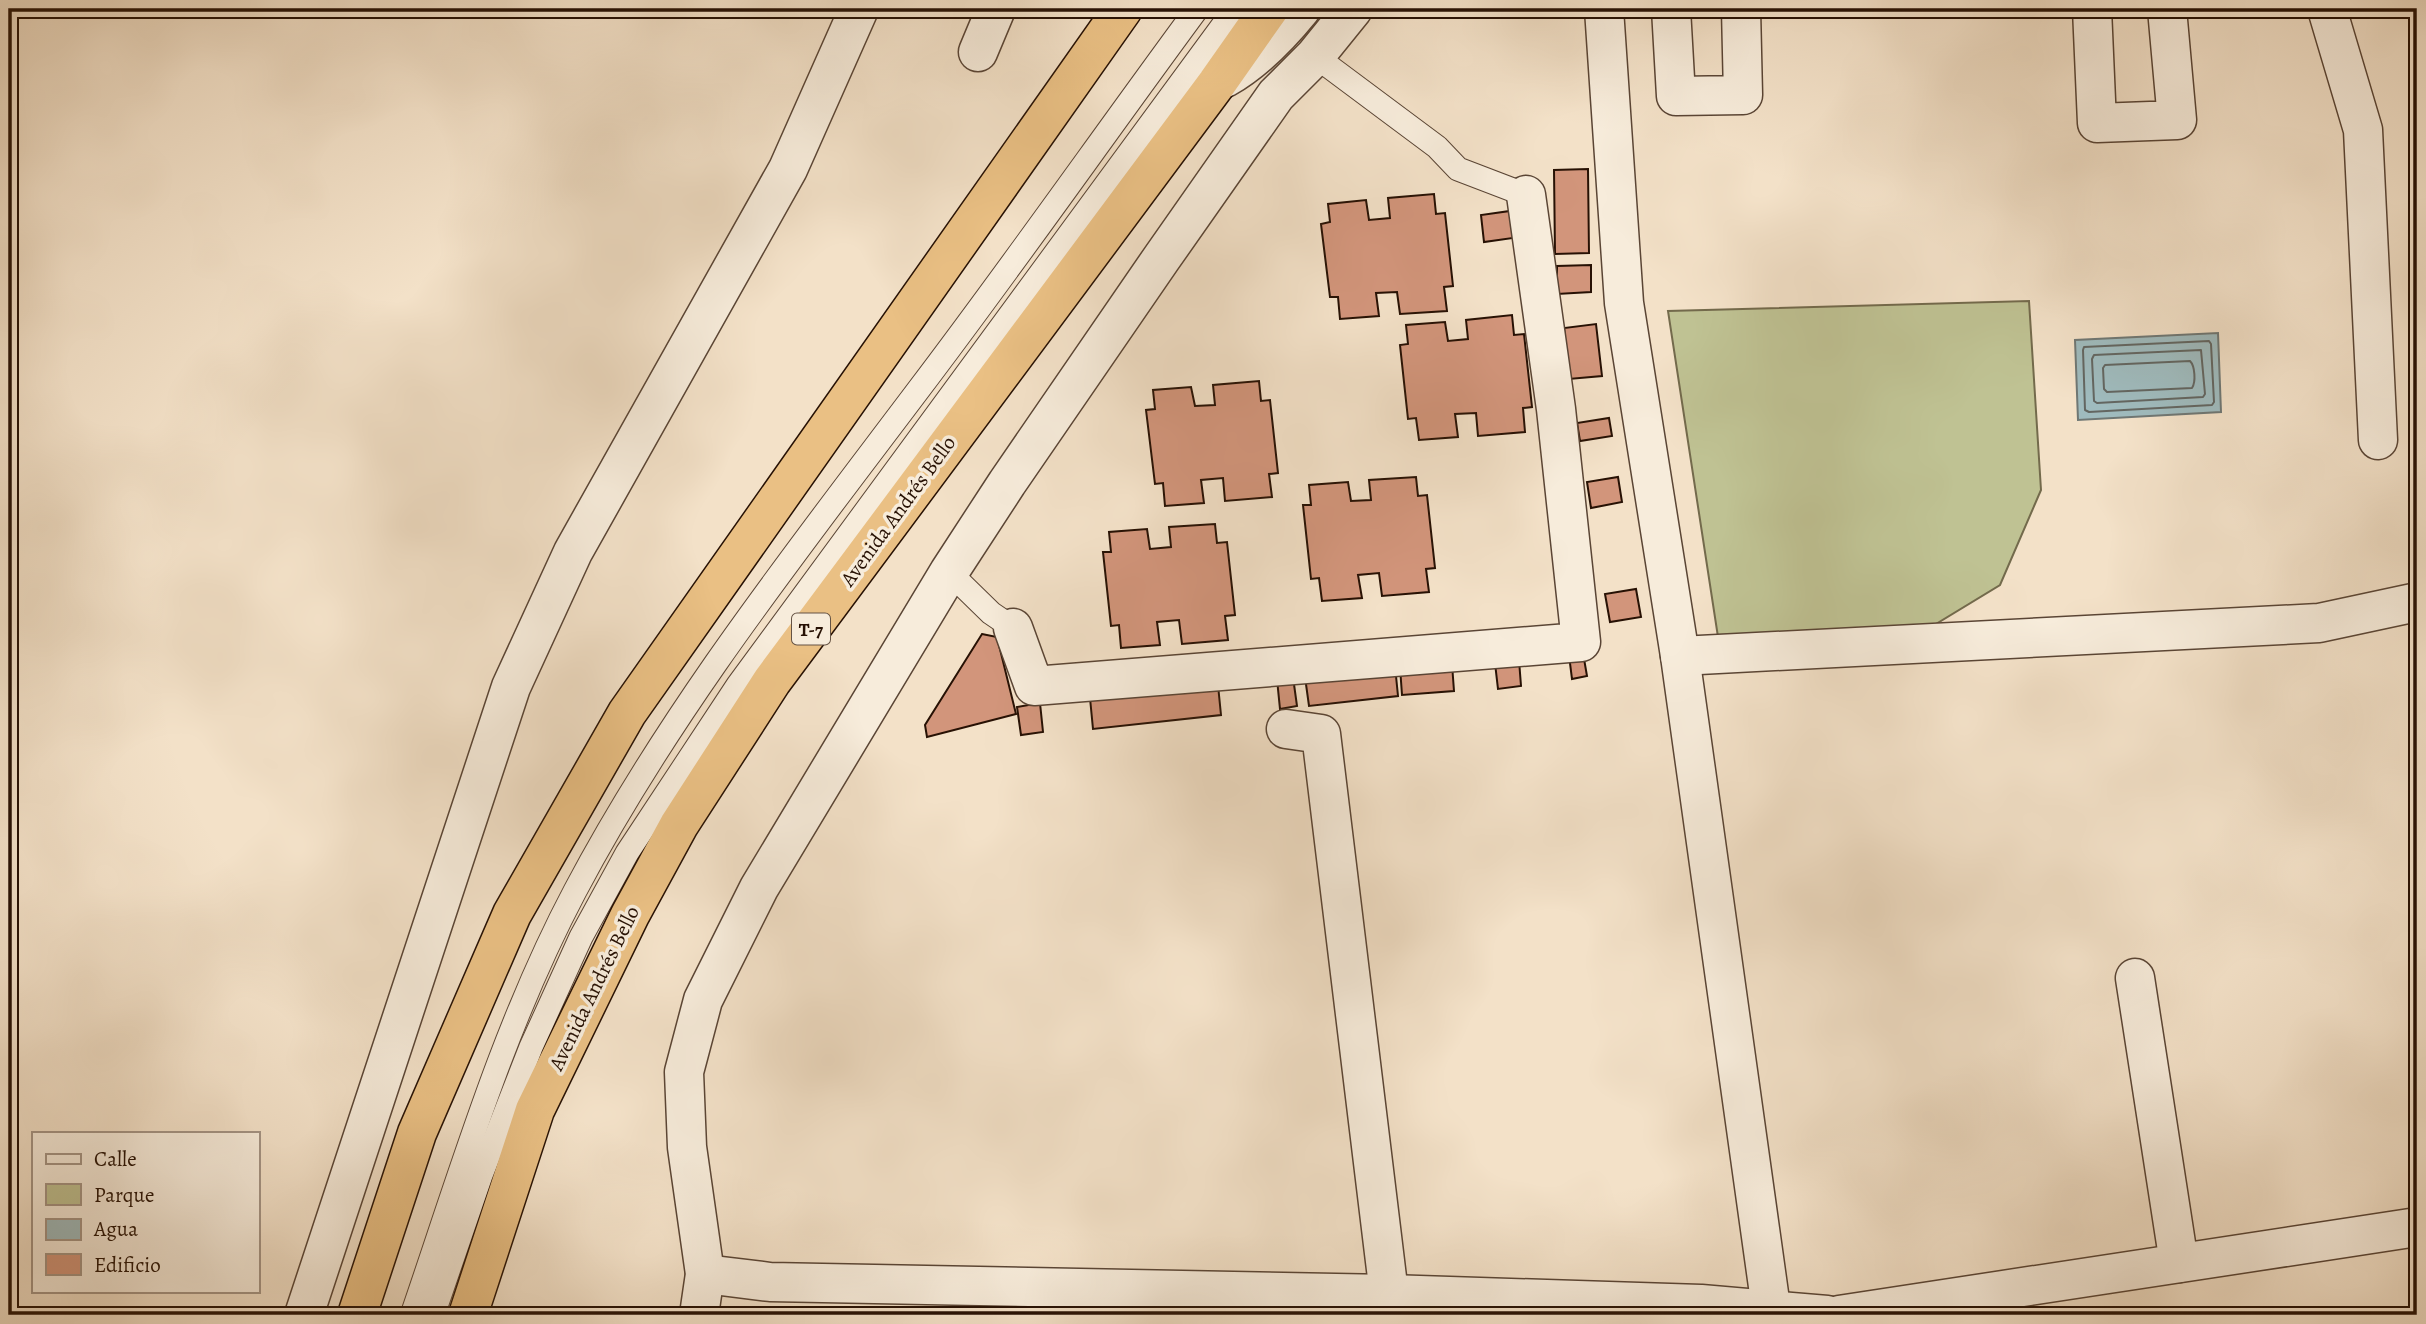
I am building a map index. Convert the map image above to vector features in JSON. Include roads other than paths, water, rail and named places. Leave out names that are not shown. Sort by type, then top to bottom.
[{"type":"highway","points":[[358,1315],[417,1133],[512,914],[627,713],[1123,9]]},
{"type":"highway","name":"Avenida Andrés Bello","points":[[468,1315],[535,1110],[630,915],[679,825],[772,681],[1217,83],[1269,9]]},
{"type":"street","points":[[304,1315],[511,687],[573,552],[788,169],[859,9]]},
{"type":"street","points":[[978,52],[996,9]]},
{"type":"street","points":[[1217,83],[1245,67],[1301,9]]},
{"type":"street","points":[[699,1315],[705,1274],[687,1147],[684,1072],[704,1000],[760,888],[949,572],[1268,106],[1315,56],[1353,9]]},
{"type":"street","points":[[1604,9],[1624,303],[1680,656],[1772,1312]]},
{"type":"street","points":[[1671,9],[1676,96],[1743,95],[1741,9]]},
{"type":"street","points":[[2092,9],[2096,123],[2177,120],[2167,9]]},
{"type":"street","points":[[2327,9],[2363,130],[2378,440]]},
{"type":"street","points":[[1013,628],[1034,686],[1581,642],[1556,409],[1526,195]]},
{"type":"street","points":[[1680,656],[2319,623],[2417,602]]},
{"type":"street","points":[[1286,729],[1321,734],[1389,1294]]},
{"type":"street","points":[[2135,978],[2179,1263]]},
{"type":"street","points":[[1839,1315],[2417,1227]]},
{"type":"street","points":[[705,1274],[987,1301],[1389,1294],[1701,1304],[1828,1315]]},
{"type":"lane","points":[[412,1315],[477,1120],[516,1021],[574,892],[656,750],[785,566],[923,384],[1197,9]]},
{"type":"lane","points":[[433,1315],[481,1175],[531,1047],[581,937],[627,853],[738,685],[1235,9]]},
{"type":"lane","points":[[1315,56],[1437,147],[1458,169],[1526,195]]},
{"type":"lane","points":[[949,572],[990,613],[1013,628]]},
{"type":"water","points":[[2218,333],[2221,412],[2078,420],[2075,340]]}]
